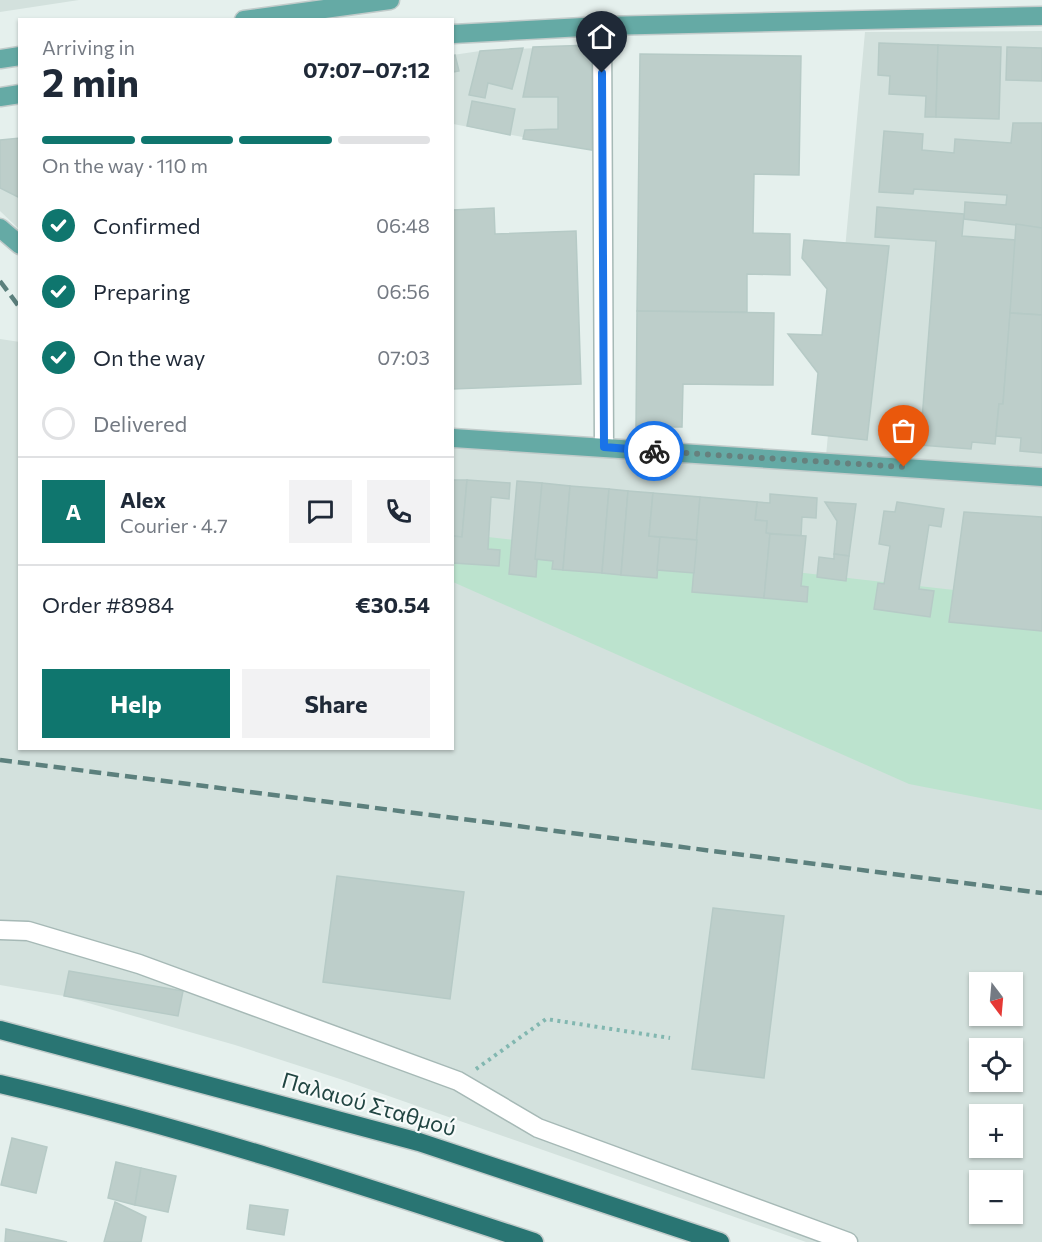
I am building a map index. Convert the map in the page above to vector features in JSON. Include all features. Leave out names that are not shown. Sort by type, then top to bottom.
[{"type":"highway","name":"Παλαιού Σταθμού","points":[[0,1030],[419,1142],[720,1242]]},
{"type":"highway","points":[[0,1084],[74,1101],[360,1184],[534,1242]]},
{"type":"main road","points":[[259,18],[390,0]]},
{"type":"main road","points":[[454,34],[602,26],[1042,16]]},
{"type":"main road","points":[[0,59],[18,56]]},
{"type":"main road","points":[[0,97],[18,94]]},
{"type":"main road","points":[[0,228],[18,243]]},
{"type":"main road","points":[[454,438],[1042,477]]},
{"type":"street","points":[[602,26],[604,447]]},
{"type":"street","points":[[0,930],[27,931],[139,964],[459,1081],[538,1128],[848,1242]]},
{"type":"path","points":[[459,1081],[546,1019],[670,1038]]},
{"type":"shaded area","points":[[0,0],[79,0],[0,12]]},
{"type":"shaded area","points":[[1042,31],[1042,1242],[806,1242],[340,1079],[235,1045],[64,996],[0,985],[0,339],[18,342],[18,750],[454,750],[454,446],[826,456],[865,32]]},
{"type":"shaded area","points":[[592,45],[592,150],[454,124],[454,55],[480,51]]},
{"type":"shaded area","points":[[18,138],[18,228],[0,211],[0,140]]},
{"type":"green space","points":[[454,533],[1042,600],[1042,810],[909,784],[454,582]]},
{"type":"building","points":[[879,43],[938,45],[936,117],[925,117],[926,96],[889,94],[890,76],[878,75]]},
{"type":"building","points":[[592,45],[592,150],[523,139],[525,130],[558,129],[558,97],[523,97],[533,47]]},
{"type":"building","points":[[938,45],[1001,47],[999,119],[936,117]]},
{"type":"building","points":[[1007,47],[1042,48],[1042,81],[1006,80]]},
{"type":"building","points":[[523,48],[512,89],[488,83],[485,98],[469,95],[480,51]]},
{"type":"building","points":[[640,54],[801,56],[799,175],[754,174],[753,233],[790,234],[790,275],[747,274],[747,312],[637,311]]},
{"type":"building","points":[[454,56],[459,71],[454,72]]},
{"type":"building","points":[[472,101],[515,109],[510,135],[467,126]]},
{"type":"building","points":[[1013,123],[1042,123],[1042,228],[964,219],[965,202],[1006,205],[1007,195],[914,189],[913,194],[879,192],[884,131],[923,134],[922,150],[954,153],[955,139],[1011,143]]},
{"type":"building","points":[[18,138],[18,197],[0,188],[0,140]]},
{"type":"building","points":[[877,207],[964,214],[962,236],[1016,240],[1003,404],[999,404],[995,444],[972,442],[971,449],[920,445],[936,241],[875,237]]},
{"type":"building","points":[[494,208],[495,234],[576,231],[581,384],[454,389],[454,210]]},
{"type":"building","points":[[1016,224],[1042,228],[1042,315],[1010,313]]},
{"type":"building","points":[[804,240],[889,246],[867,440],[812,434],[818,373],[788,334],[822,335],[827,289],[802,258]]},
{"type":"building","points":[[637,311],[774,313],[773,385],[683,384],[682,427],[636,427]]},
{"type":"building","points":[[1010,313],[1042,315],[1042,453],[1020,451],[1021,438],[996,436],[999,404],[1003,404]]},
{"type":"building","points":[[454,480],[467,480],[462,537],[454,536]]},
{"type":"building","points":[[467,480],[510,483],[509,499],[491,497],[488,549],[500,550],[499,566],[454,563],[454,536],[462,537]]},
{"type":"building","points":[[517,481],[542,483],[536,577],[509,574]]},
{"type":"building","points":[[542,483],[570,486],[563,570],[552,569],[553,561],[535,559]]},
{"type":"building","points":[[570,486],[609,489],[602,573],[563,570]]},
{"type":"building","points":[[609,489],[628,491],[621,575],[602,573]]},
{"type":"building","points":[[628,491],[653,493],[649,536],[660,537],[657,578],[621,575]]},
{"type":"building","points":[[653,493],[700,497],[697,540],[649,536]]},
{"type":"building","points":[[770,494],[817,498],[816,518],[802,517],[801,536],[766,533],[767,521],[755,520],[757,502],[770,503]]},
{"type":"building","points":[[700,497],[757,502],[755,520],[767,521],[766,533],[770,534],[764,598],[692,592]]},
{"type":"building","points":[[825,502],[856,504],[849,556],[834,554],[837,521]]},
{"type":"building","points":[[897,502],[944,509],[941,527],[929,525],[919,589],[934,591],[930,617],[874,609],[878,583],[884,584],[890,546],[879,544],[884,511],[895,512]]},
{"type":"building","points":[[964,512],[1042,517],[1042,631],[949,622]]},
{"type":"building","points":[[770,534],[806,536],[801,586],[808,587],[807,602],[764,598]]},
{"type":"building","points":[[660,537],[697,540],[694,573],[657,570]]},
{"type":"building","points":[[834,554],[849,556],[846,581],[817,577],[819,557],[834,559]]},
{"type":"building","points":[[337,876],[464,892],[450,999],[323,982]]},
{"type":"building","points":[[713,908],[784,916],[764,1078],[692,1069]]},
{"type":"building","points":[[69,971],[183,991],[178,1016],[64,996]]},
{"type":"building","points":[[12,1138],[47,1147],[36,1193],[1,1185]]},
{"type":"building","points":[[116,1162],[141,1168],[135,1205],[108,1198]]},
{"type":"building","points":[[141,1168],[176,1176],[168,1212],[135,1205]]},
{"type":"building","points":[[115,1202],[146,1217],[141,1242],[104,1242]]},
{"type":"building","points":[[250,1205],[288,1210],[284,1235],[247,1229]]},
{"type":"building","points":[[6,1229],[67,1242],[5,1242]]},
{"type":"railway","points":[[0,281],[18,305]]},
{"type":"railway","points":[[0,760],[1042,893]]},
{"type":"way so far","points":[[654,451],[904,467]]},
{"type":"route","points":[[602,73],[604,447],[654,451]]}]
